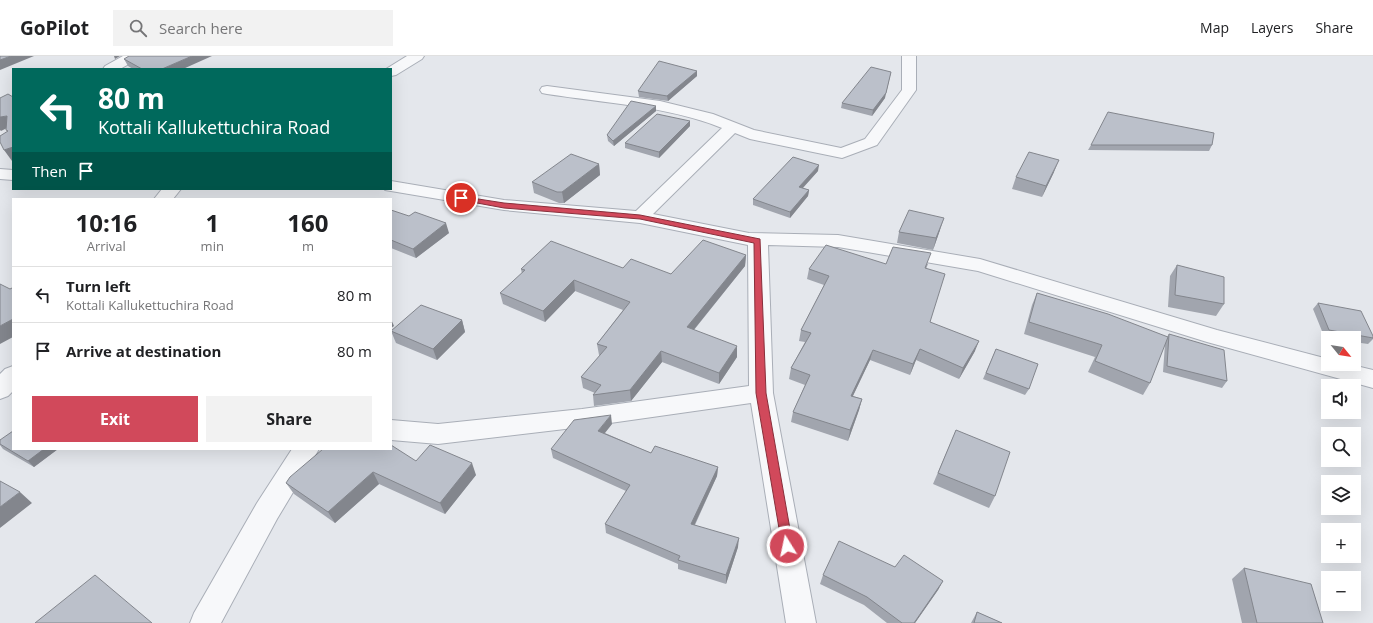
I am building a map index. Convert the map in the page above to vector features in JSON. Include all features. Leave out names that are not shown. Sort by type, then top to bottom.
[{"type":"street","points":[[112,68],[133,56]]},
{"type":"street","points":[[392,71],[417,56]]},
{"type":"street","points":[[547,90],[660,106],[708,117],[750,134],[842,154],[871,142],[909,90],[909,56]]},
{"type":"street","points":[[640,217],[732,127]]},
{"type":"street","points":[[0,174],[12,175]]},
{"type":"street","points":[[392,186],[504,205],[640,217],[758,241],[761,393],[801,623]]},
{"type":"street","points":[[165,198],[171,190]]},
{"type":"street","points":[[750,240],[838,241],[980,265],[1215,337],[1373,379]]},
{"type":"street","points":[[392,430],[438,434],[582,418],[761,393]]},
{"type":"street","points":[[205,623],[267,511],[305,450]]},
{"type":"building","points":[[0,56],[11,56],[0,60]]},
{"type":"building","points":[[129,56],[192,56],[164,68],[140,68],[124,59]]},
{"type":"building","points":[[659,61],[697,71],[667,96],[638,91]]},
{"type":"building","points":[[871,67],[891,72],[886,93],[873,110],[842,103]]},
{"type":"building","points":[[8,94],[12,96],[12,147],[4,150],[0,142],[0,136],[8,131],[6,130],[7,116],[0,117],[0,98]]},
{"type":"building","points":[[631,101],[656,106],[613,141],[607,135]]},
{"type":"building","points":[[1108,112],[1214,133],[1212,145],[1091,145]]},
{"type":"building","points":[[657,114],[690,121],[659,152],[625,143]]},
{"type":"building","points":[[1029,152],[1059,160],[1046,186],[1016,177]]},
{"type":"building","points":[[571,154],[599,164],[562,192],[557,192],[532,182]]},
{"type":"building","points":[[793,157],[819,165],[799,187],[809,190],[790,212],[753,199]]},
{"type":"building","points":[[392,210],[409,216],[415,212],[446,223],[413,249],[392,240]]},
{"type":"building","points":[[909,210],[944,218],[936,238],[899,232]]},
{"type":"building","points":[[703,240],[746,255],[687,327],[737,346],[719,373],[661,351],[630,390],[593,395],[601,385],[581,377],[607,347],[597,344],[630,302],[574,280],[543,311],[500,293],[525,270],[521,269],[551,241],[623,268],[631,259],[671,274]]},
{"type":"building","points":[[826,245],[886,264],[893,247],[931,253],[925,268],[945,274],[930,322],[979,341],[963,368],[920,349],[913,364],[873,350],[851,396],[862,399],[850,430],[793,412],[810,375],[791,368],[811,333],[801,330],[829,276],[809,269]]},
{"type":"building","points":[[1177,265],[1224,277],[1224,304],[1175,295]]},
{"type":"building","points":[[0,284],[10,289],[12,288],[12,320],[0,326]]},
{"type":"building","points":[[1037,293],[1108,314],[1168,337],[1150,383],[1095,361],[1102,345],[1029,322]]},
{"type":"building","points":[[1318,303],[1361,311],[1373,338],[1361,336],[1361,331],[1329,330]]},
{"type":"building","points":[[421,305],[462,320],[433,349],[392,330]]},
{"type":"building","points":[[1169,334],[1224,350],[1227,381],[1167,366]]},
{"type":"building","points":[[996,349],[1038,364],[1029,389],[986,373]]},
{"type":"building","points":[[611,415],[598,431],[651,453],[655,446],[718,467],[691,524],[739,538],[726,575],[678,560],[680,556],[605,524],[630,485],[551,449],[574,420]]},
{"type":"building","points":[[956,430],[1010,452],[995,496],[938,473]]},
{"type":"building","points":[[12,432],[12,450],[43,450],[28,461],[0,444],[0,440]]},
{"type":"building","points":[[430,445],[472,463],[440,503],[373,472],[328,512],[286,483],[290,477],[322,450],[392,450],[392,446],[416,461]]},
{"type":"building","points":[[0,481],[20,492],[0,507]]},
{"type":"building","points":[[839,541],[895,567],[904,555],[943,581],[914,623],[902,623],[867,597],[823,575]]},
{"type":"building","points":[[1244,568],[1311,584],[1323,623],[1257,623]]},
{"type":"building","points":[[95,575],[152,623],[35,623]]},
{"type":"building","points":[[977,612],[1002,623],[974,623]]},
{"type":"route","points":[[461,198],[504,205],[640,217],[758,241],[761,393],[787,546]]}]
